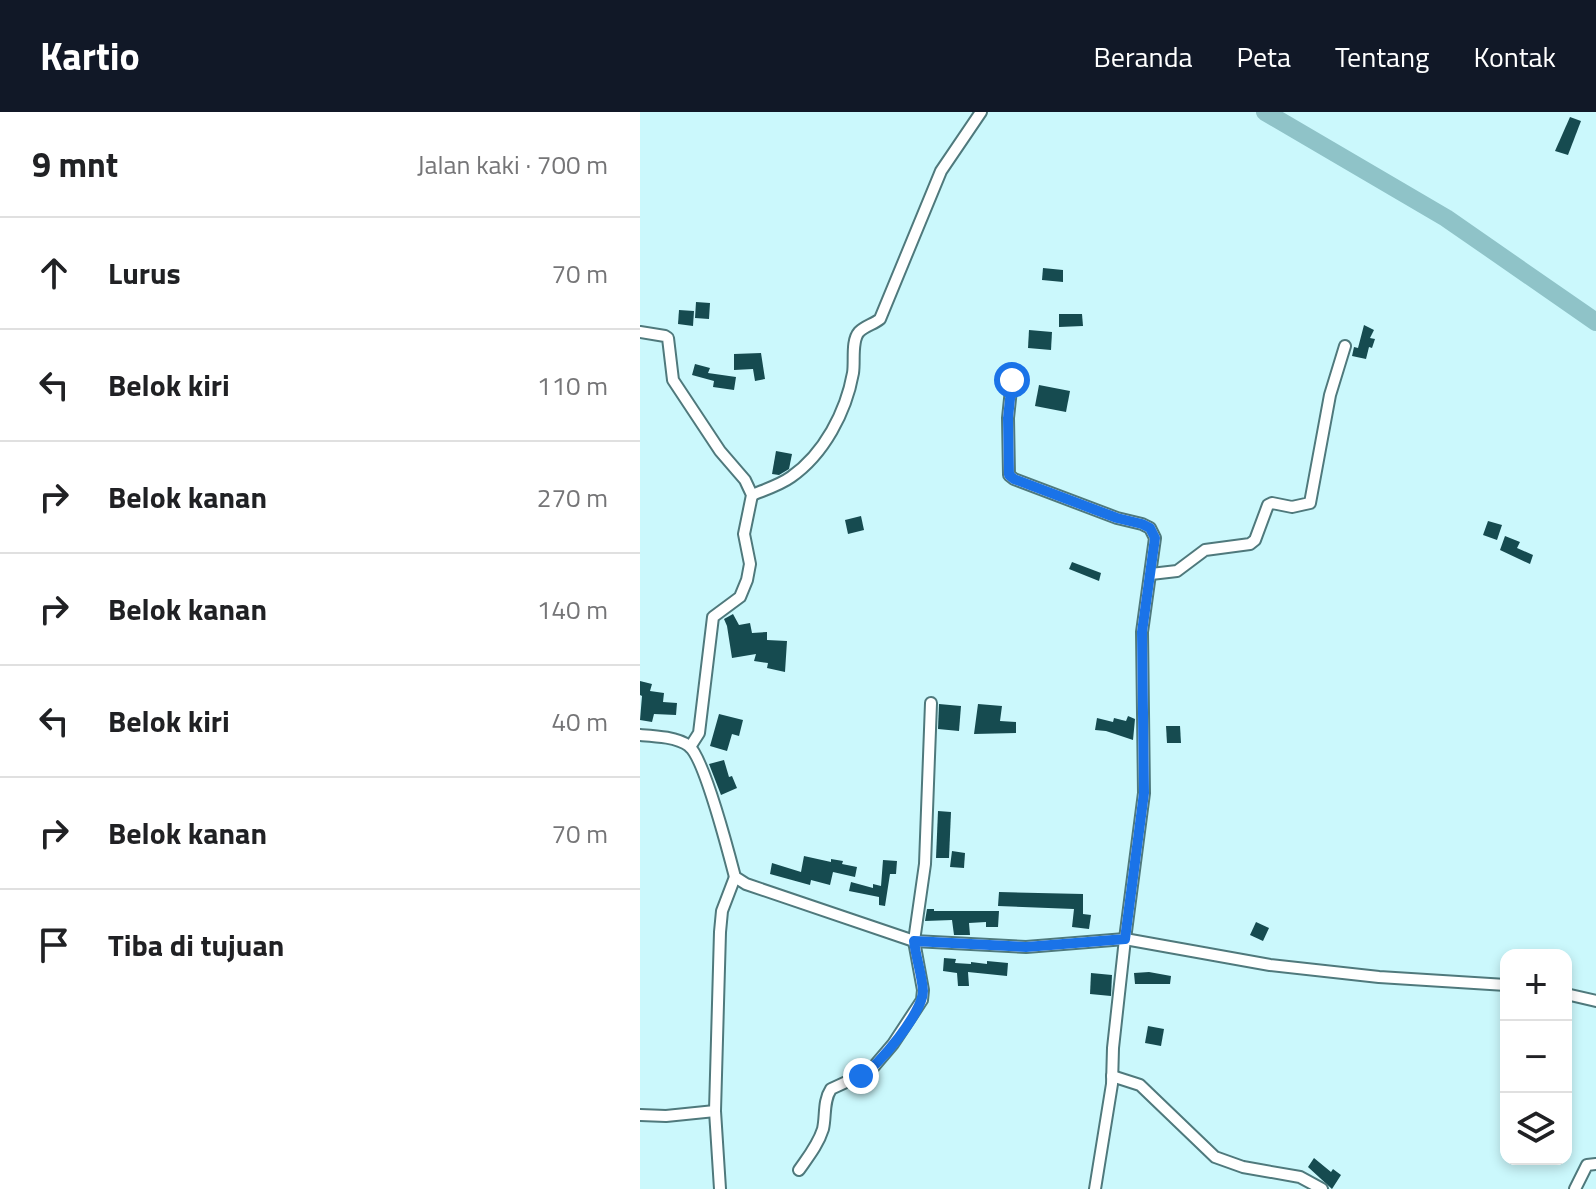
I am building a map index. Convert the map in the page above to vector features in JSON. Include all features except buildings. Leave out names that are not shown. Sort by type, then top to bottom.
[{"type":"street","points":[[752,495],[791,477],[820,448],[833,428],[846,403],[852,381],[855,340],[864,328],[880,319],[941,171],[981,112]]},
{"type":"street","points":[[640,332],[668,338],[673,380],[720,451],[745,480],[752,495],[744,534],[750,564],[747,580],[740,597],[713,617],[699,733],[690,747]]},
{"type":"street","points":[[1151,574],[1177,571],[1205,550],[1250,544],[1255,540],[1268,505],[1272,503],[1292,507],[1310,503],[1330,395],[1345,346]]},
{"type":"street","points":[[1012,380],[1008,418],[1009,475],[1065,499],[1150,528],[1155,538],[1142,632],[1144,793],[1125,939],[1112,1076],[1095,1189]]},
{"type":"street","points":[[799,1170],[814,1151],[831,1089],[870,1071],[893,1044],[922,1000],[914,941],[925,864],[931,703]]},
{"type":"street","points":[[640,735],[662,737],[690,747],[696,754],[735,877],[722,911],[720,932],[715,1111],[720,1189]]},
{"type":"street","points":[[735,877],[746,884],[914,941],[1026,947],[1125,939],[1270,965],[1379,977],[1500,985]]},
{"type":"street","points":[[1572,995],[1596,1001]]},
{"type":"street","points":[[1112,1076],[1140,1085],[1215,1157],[1243,1167],[1300,1177],[1322,1189]]},
{"type":"street","points":[[640,1115],[715,1111]]},
{"type":"street","points":[[1575,1189],[1587,1165],[1596,1164]]},
{"type":"waterway","points":[[1265,112],[1446,218],[1596,322]]},
{"type":"route","points":[[861,1076],[870,1071],[893,1044],[922,1000],[914,941],[1026,947],[1125,939],[1144,793],[1142,632],[1155,538],[1150,528],[1142,524],[1117,518],[1009,475],[1008,418],[1012,380]]}]
